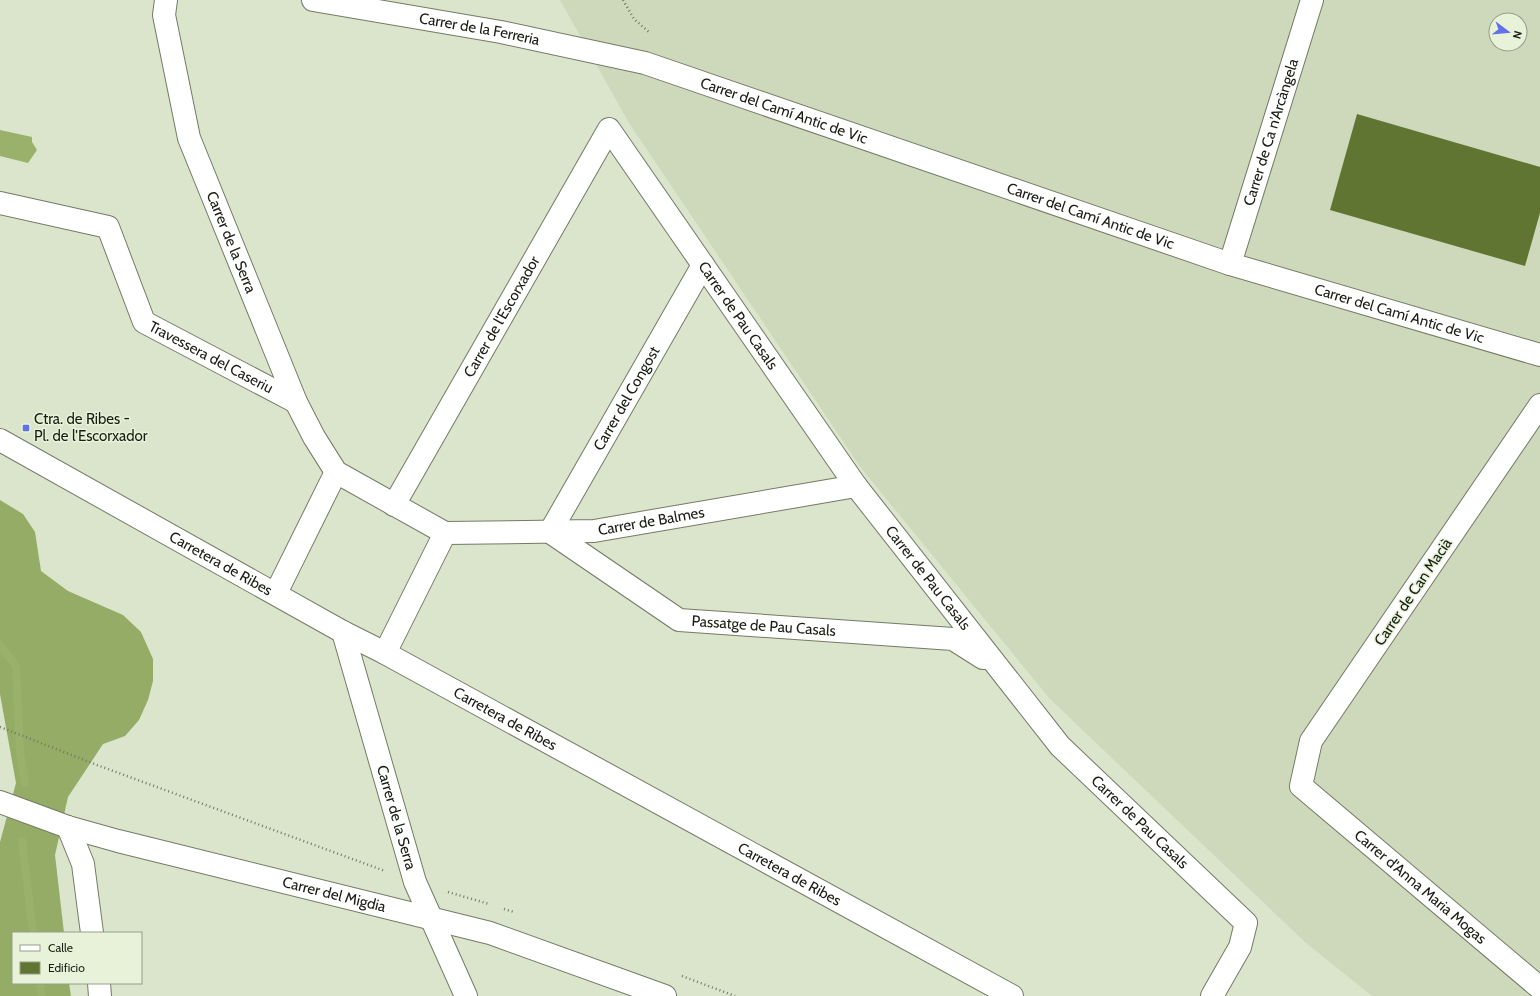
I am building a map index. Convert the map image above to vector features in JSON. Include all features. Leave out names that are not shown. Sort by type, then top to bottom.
[{"type":"street","name":"Carrer de la Serra","points":[[166,0],[164,15],[189,138],[296,402],[314,437],[336,472]]},
{"type":"street","name":"Carrer de la Ferreria","points":[[313,0],[497,31],[645,63]]},
{"type":"street","name":"Carrer de Ca n'Arcàngela","points":[[1230,264],[1312,0]]},
{"type":"street","name":"Carrer del Camí Antic de Vic","points":[[645,63],[1230,264],[1540,355]]},
{"type":"street","name":"Carrer de Pau Casals","points":[[609,129],[856,486],[1060,746],[1246,923],[1240,947],[1212,996]]},
{"type":"street","name":"Carrer de l'Escorxador","points":[[394,505],[609,129]]},
{"type":"street","name":"Travessera del Caseriu","points":[[0,203],[108,227],[144,322],[296,402]]},
{"type":"street","name":"Carrer del Congost","points":[[550,532],[702,265]]},
{"type":"street","name":"Carrer de Can Macià","points":[[1301,786],[1311,741],[1540,405]]},
{"type":"street","name":"Carretera de Ribes","points":[[0,440],[343,632],[385,653],[1012,996]]},
{"type":"street","points":[[276,594],[336,472],[444,534],[385,653]]},
{"type":"street","name":"Carrer de Balmes","points":[[444,534],[594,532],[856,486]]},
{"type":"street","name":"Passatge de Pau Casals","points":[[550,532],[679,620],[953,639],[996,666]]},
{"type":"street","name":"Carrer de la Serra","points":[[343,632],[414,882],[466,996]]},
{"type":"street","name":"Carrer d'Anna Maria Mogas","points":[[1301,786],[1540,988]]},
{"type":"street","name":"Carrer del Migdia","points":[[0,802],[68,827],[432,920],[490,933],[665,996]]},
{"type":"street","points":[[68,827],[83,864],[92,932]]},
{"type":"street","points":[[99,984],[100,996]]},
{"type":"path","points":[[623,0],[634,19],[650,33]]},
{"type":"path","points":[[0,727],[97,765],[414,882]]},
{"type":"shaded area","points":[[560,0],[1540,0],[1540,996],[1372,996],[1306,943],[1050,699],[861,468],[629,123]]},
{"type":"shaded area","points":[[0,130],[32,137],[32,142],[37,150],[28,163],[0,156]]},
{"type":"shaded area","points":[[0,500],[23,514],[35,532],[41,571],[68,591],[123,615],[141,632],[153,659],[153,681],[148,700],[139,720],[125,736],[103,744],[68,797],[55,855],[64,932],[12,932],[12,984],[69,984],[71,996],[0,996],[0,842],[16,783],[0,694]]},
{"type":"building","points":[[1357,114],[1540,167],[1540,213],[1525,266],[1330,210]]},
{"type":"waterway","points":[[0,645],[16,666],[20,752],[25,783]]},
{"type":"waterway","points":[[22,841],[33,932]]},
{"type":"waterway","points":[[40,984],[42,996]]},
{"type":"place","name":"Ctra. de Ribes - Pl. de l'Escorxador","points":[[26,428]]}]
